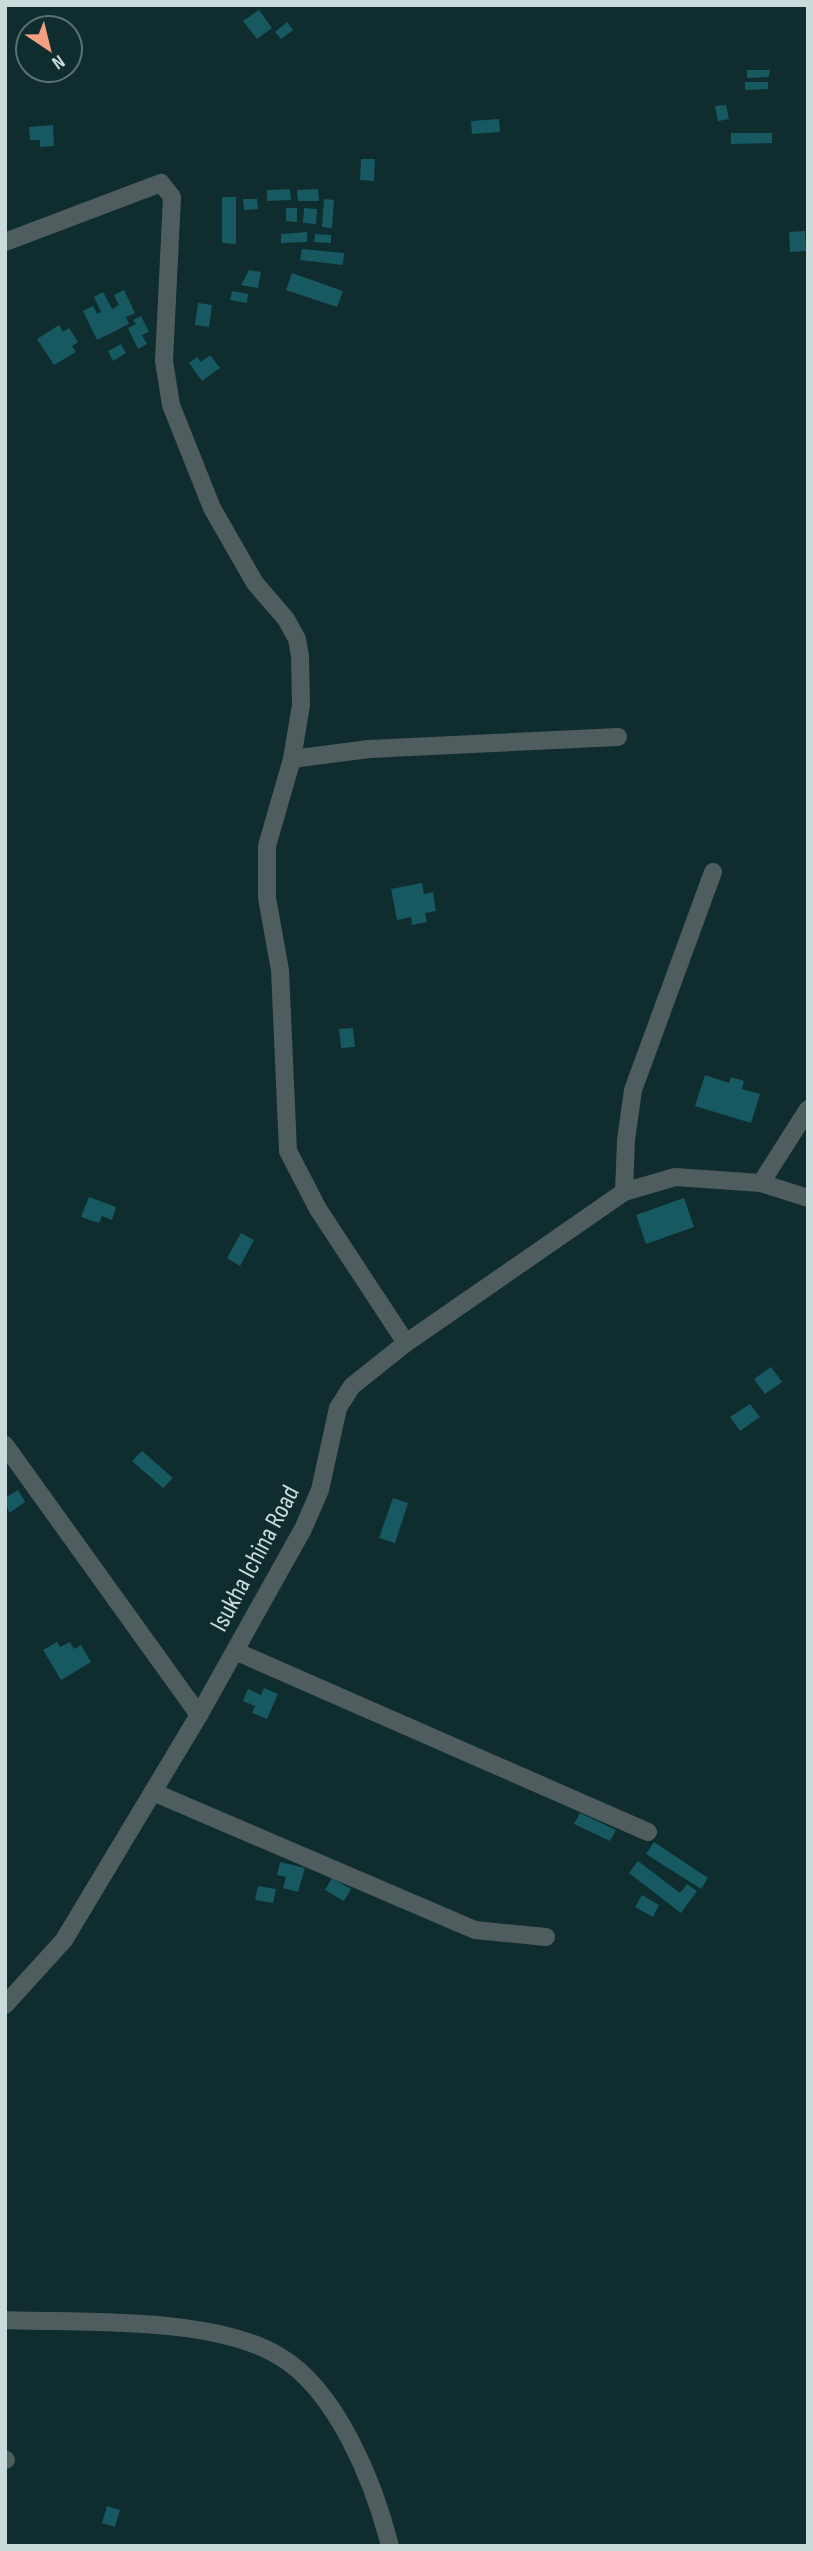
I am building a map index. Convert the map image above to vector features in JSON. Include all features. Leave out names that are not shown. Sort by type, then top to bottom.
[{"type":"street","points":[[5,242],[161,183],[172,197],[164,361],[171,405],[212,508],[255,583],[286,619],[297,639],[301,705],[292,759],[274,821],[267,859],[267,898],[280,970],[288,1151],[318,1209],[406,1342]]},
{"type":"street","points":[[292,759],[369,749],[618,737]]},
{"type":"street","points":[[624,1192],[626,1140],[633,1090],[713,872]]},
{"type":"street","points":[[761,1183],[808,1109]]},
{"type":"street","name":"Isukha Ichina Road","points":[[5,2005],[64,1940],[235,1651],[303,1529],[320,1490],[338,1408],[352,1386],[406,1342],[624,1192],[674,1177],[761,1183],[808,1198]]},
{"type":"street","points":[[5,1445],[199,1715]]},
{"type":"street","points":[[235,1651],[648,1832]]},
{"type":"street","points":[[153,1792],[475,1930],[546,1937]]},
{"type":"street","points":[[5,2320],[156,2326],[225,2335],[279,2356],[307,2379],[345,2430],[370,2477],[390,2546]]},
{"type":"building","points":[[259,10],[272,28],[257,39],[243,21]]},
{"type":"building","points":[[287,22],[293,30],[281,39],[275,32]]},
{"type":"building","points":[[747,70],[770,70],[769,77],[747,78]]},
{"type":"building","points":[[745,82],[768,82],[768,89],[745,90]]},
{"type":"building","points":[[726,105],[729,119],[718,121],[715,106]]},
{"type":"building","points":[[499,119],[500,132],[472,134],[471,121]]},
{"type":"building","points":[[53,125],[54,146],[40,147],[40,140],[30,140],[29,127]]},
{"type":"building","points":[[731,133],[772,133],[772,143],[731,144]]},
{"type":"building","points":[[361,159],[375,159],[374,181],[360,180]]},
{"type":"building","points":[[290,189],[291,200],[267,201],[267,190]]},
{"type":"building","points":[[318,189],[319,201],[298,201],[297,190]]},
{"type":"building","points":[[222,197],[236,197],[236,244],[222,243]]},
{"type":"building","points":[[243,199],[257,199],[258,209],[244,210]]},
{"type":"building","points":[[324,199],[334,200],[332,228],[322,227]]},
{"type":"building","points":[[286,208],[297,208],[297,222],[286,221]]},
{"type":"building","points":[[304,208],[317,209],[316,224],[303,223]]},
{"type":"building","points":[[805,231],[806,251],[790,252],[789,232]]},
{"type":"building","points":[[307,232],[307,242],[281,243],[281,234]]},
{"type":"building","points":[[315,234],[331,235],[331,243],[314,242]]},
{"type":"building","points":[[302,249],[344,253],[343,265],[300,260]]},
{"type":"building","points":[[249,270],[261,272],[258,288],[241,285]]},
{"type":"building","points":[[292,273],[343,291],[337,307],[286,290]]},
{"type":"building","points":[[124,290],[135,313],[126,317],[129,324],[97,340],[83,311],[93,306],[97,314],[101,312],[94,297],[103,292],[112,309],[119,305],[114,295]]},
{"type":"building","points":[[232,291],[248,294],[247,303],[230,300]]},
{"type":"building","points":[[198,303],[212,305],[209,327],[195,325]]},
{"type":"building","points":[[141,316],[149,332],[142,335],[147,344],[138,349],[128,328],[136,324],[133,320]]},
{"type":"building","points":[[59,325],[63,332],[69,328],[78,342],[72,346],[76,352],[54,365],[37,339]]},
{"type":"building","points":[[121,344],[126,353],[113,361],[108,351]]},
{"type":"building","points":[[210,355],[220,368],[202,381],[189,363],[197,357],[201,362]]},
{"type":"building","points":[[422,883],[424,894],[433,892],[436,911],[425,913],[427,922],[412,925],[411,917],[397,920],[391,889]]},
{"type":"building","points":[[353,1028],[355,1047],[341,1048],[339,1029]]},
{"type":"building","points":[[705,1075],[729,1083],[731,1077],[744,1081],[742,1089],[760,1094],[751,1123],[695,1106]]},
{"type":"building","points":[[89,1197],[116,1207],[112,1220],[102,1216],[99,1223],[81,1217]]},
{"type":"building","points":[[684,1198],[694,1227],[646,1244],[636,1215]]},
{"type":"building","points":[[241,1233],[254,1240],[240,1266],[227,1258]]},
{"type":"building","points":[[771,1367],[782,1382],[765,1394],[754,1379]]},
{"type":"building","points":[[750,1404],[760,1417],[740,1431],[730,1417]]},
{"type":"building","points":[[142,1451],[173,1478],[163,1488],[132,1461]]},
{"type":"building","points":[[18,1490],[25,1502],[9,1513],[5,1498]]},
{"type":"building","points":[[393,1498],[408,1503],[395,1543],[379,1538]]},
{"type":"building","points":[[57,1642],[60,1647],[70,1642],[74,1649],[81,1645],[91,1662],[61,1680],[43,1650]]},
{"type":"building","points":[[264,1688],[278,1694],[267,1719],[252,1713],[255,1706],[243,1701],[248,1689],[261,1695]]},
{"type":"building","points":[[580,1813],[616,1830],[610,1841],[574,1824]]},
{"type":"building","points":[[654,1842],[708,1878],[701,1889],[646,1854]]},
{"type":"building","points":[[638,1861],[680,1893],[687,1884],[697,1891],[681,1913],[629,1873]]},
{"type":"building","points":[[280,1862],[305,1868],[298,1892],[283,1888],[286,1877],[277,1875]]},
{"type":"building","points":[[332,1878],[351,1889],[344,1901],[325,1890]]},
{"type":"building","points":[[258,1886],[276,1889],[273,1903],[255,1900]]},
{"type":"building","points":[[642,1895],[659,1905],[653,1917],[635,1907]]},
{"type":"building","points":[[107,2506],[120,2510],[115,2527],[102,2523]]}]
